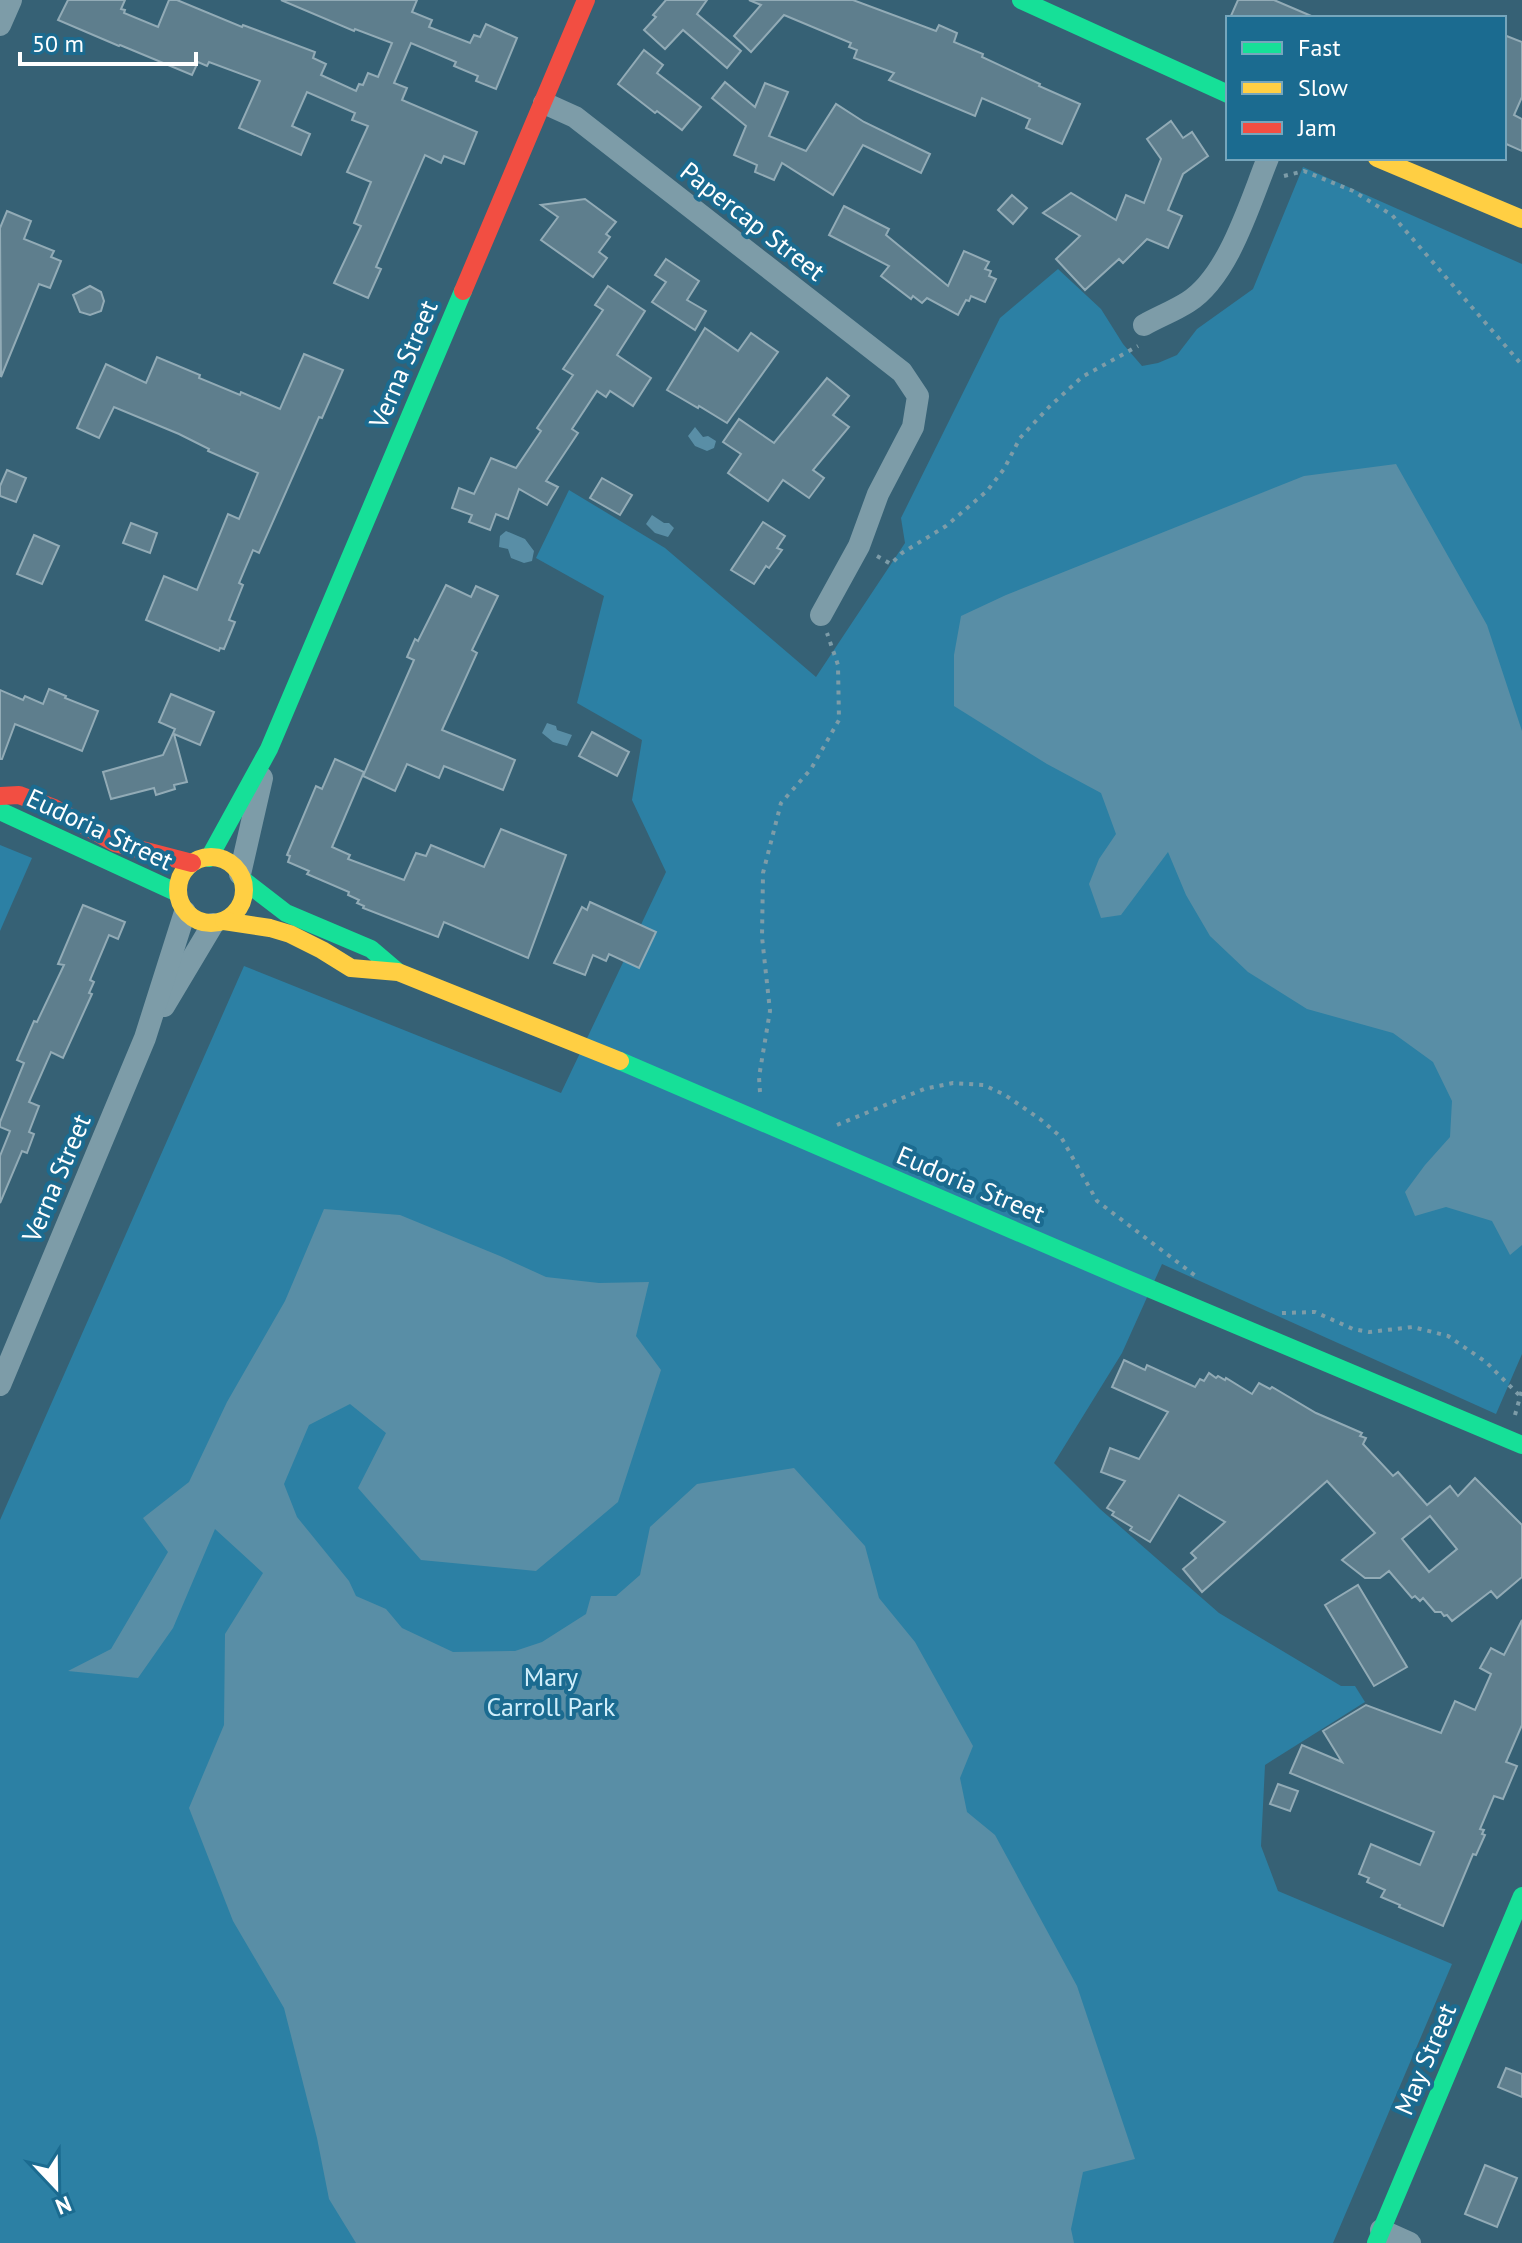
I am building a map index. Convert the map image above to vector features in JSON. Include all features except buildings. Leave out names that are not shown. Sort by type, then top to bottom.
[{"type":"street","points":[[0,25],[11,0]]},
{"type":"street","name":"Verna Street","points":[[200,860],[269,749],[586,0]]},
{"type":"street","points":[[1021,0],[1226,93]]},
{"type":"street","name":"Papercap Street","points":[[544,103],[575,117],[902,372],[918,396],[913,427],[878,494],[859,546]]},
{"type":"street","points":[[1382,160],[1522,219]]},
{"type":"street","points":[[1144,325],[1189,302],[1207,287],[1227,257],[1272,168]]},
{"type":"street","points":[[821,615],[859,546]]},
{"type":"street","name":"Verna Street","points":[[241,876],[269,749]]},
{"type":"street","name":"Eudoria Street","points":[[0,796],[19,795],[54,808],[115,843],[200,860]]},
{"type":"street","name":"Eudoria Street","points":[[0,811],[182,902]]},
{"type":"street","points":[[221,859],[232,865],[241,876],[244,895],[237,910],[219,922],[198,921],[182,902],[181,876],[200,860],[221,859]]},
{"type":"street","name":"Eudoria Street","points":[[241,876],[286,913],[371,949],[398,972]]},
{"type":"street","name":"Verna Street","points":[[0,1385],[145,1038],[182,902]]},
{"type":"street","name":"Verna Street","points":[[145,1038],[219,922]]},
{"type":"street","name":"Eudoria Street","points":[[219,922],[270,928],[290,934],[351,968],[398,972],[614,1059],[1522,1445]]},
{"type":"street","name":"May Street","points":[[1378,2237],[1522,1896]]},
{"type":"street","points":[[1378,2237],[1410,2243]]},
{"type":"path","points":[[1272,168],[1304,171],[1353,191],[1392,215],[1522,365]]},
{"type":"path","points":[[859,546],[891,564],[902,553],[946,526],[987,491],[1004,469],[1020,438],[1049,407],[1082,377],[1151,339],[1144,325]]},
{"type":"path","points":[[760,1103],[759,1077],[770,1011],[762,937],[763,873],[781,803],[811,769],[839,720],[838,665],[821,615]]},
{"type":"path","points":[[833,1127],[924,1089],[953,1083],[984,1085],[1005,1095],[1061,1137],[1097,1201],[1205,1284]]},
{"type":"path","points":[[1268,1313],[1315,1312],[1353,1329],[1369,1332],[1413,1327],[1448,1336],[1486,1362],[1521,1393],[1513,1421]]},
{"type":"green space","name":"Mary Carroll Park","points":[[1303,167],[1522,264],[1522,1354],[1496,1414],[1162,1264],[1122,1353],[1054,1463],[1100,1509],[1219,1613],[1341,1686],[1355,1686],[1365,1702],[1265,1765],[1261,1846],[1278,1891],[1452,1964],[1333,2243],[0,2243],[0,1520],[244,966],[561,1093],[666,872],[632,800],[642,740],[577,703],[604,596],[536,558],[569,490],[665,548],[816,677],[905,543],[901,518],[1000,318],[1058,269],[1101,309],[1123,344],[1142,366],[1177,355],[1197,329],[1253,289]]},
{"type":"green space","points":[[0,845],[32,858],[0,931]]},
{"type":"shaded area","points":[[695,427],[703,437],[708,436],[716,441],[714,448],[707,451],[695,446],[688,436]]},
{"type":"shaded area","points":[[1396,464],[1487,625],[1522,731],[1522,1245],[1510,1255],[1492,1221],[1446,1207],[1415,1216],[1405,1192],[1450,1137],[1452,1101],[1433,1062],[1393,1033],[1307,1009],[1248,972],[1210,936],[1186,895],[1168,852],[1121,915],[1101,918],[1089,884],[1099,859],[1116,834],[1101,793],[1047,764],[954,706],[954,655],[961,616],[1006,595],[1304,476]]},
{"type":"shaded area","points":[[652,515],[674,528],[668,537],[655,533],[646,524]]},
{"type":"shaded area","points":[[506,531],[525,539],[534,551],[532,561],[524,563],[511,558],[508,549],[499,547],[500,536]]},
{"type":"shaded area","points":[[547,723],[572,735],[567,746],[553,742],[542,733]]},
{"type":"shaded area","points":[[324,1209],[400,1215],[546,1277],[599,1283],[649,1282],[636,1336],[661,1370],[618,1502],[536,1571],[421,1560],[358,1488],[386,1433],[350,1404],[309,1425],[284,1484],[297,1517],[349,1581],[356,1596],[386,1609],[402,1628],[453,1652],[515,1651],[542,1642],[586,1614],[591,1596],[616,1596],[640,1575],[650,1527],[697,1484],[794,1468],[865,1546],[879,1598],[915,1642],[973,1746],[960,1778],[967,1812],[995,1835],[1077,1986],[1135,2159],[1083,2172],[1071,2229],[1074,2243],[356,2243],[329,2199],[284,2008],[233,1921],[189,1808],[224,1725],[225,1634],[263,1573],[215,1529],[173,1628],[138,1678],[68,1671],[111,1649],[168,1552],[143,1518],[189,1482],[227,1402],[285,1301]]},
{"type":"traffic: fast","points":[[1021,0],[1226,93]]},
{"type":"traffic: fast","points":[[209,858],[269,749],[463,291]]},
{"type":"traffic: fast","points":[[0,811],[178,893]]},
{"type":"traffic: fast","points":[[242,879],[286,913],[371,949],[398,972]]},
{"type":"traffic: fast","points":[[620,1061],[1522,1445]]},
{"type":"traffic: fast","points":[[1376,2243],[1522,1896]]},
{"type":"traffic: slow","points":[[1382,160],[1522,219]]},
{"type":"traffic: slow","points":[[211,857],[224,860],[234,867],[241,877],[244,890],[241,903],[234,913],[224,920],[211,923],[198,920],[188,913],[181,903],[178,890],[181,877],[188,867],[198,860],[211,857]]},
{"type":"traffic: slow","points":[[224,921],[290,934],[351,968],[398,972],[620,1061]]},
{"type":"traffic: jam","points":[[463,291],[586,0]]},
{"type":"traffic: jam","points":[[0,796],[19,795],[54,808],[115,843],[192,863]]}]
